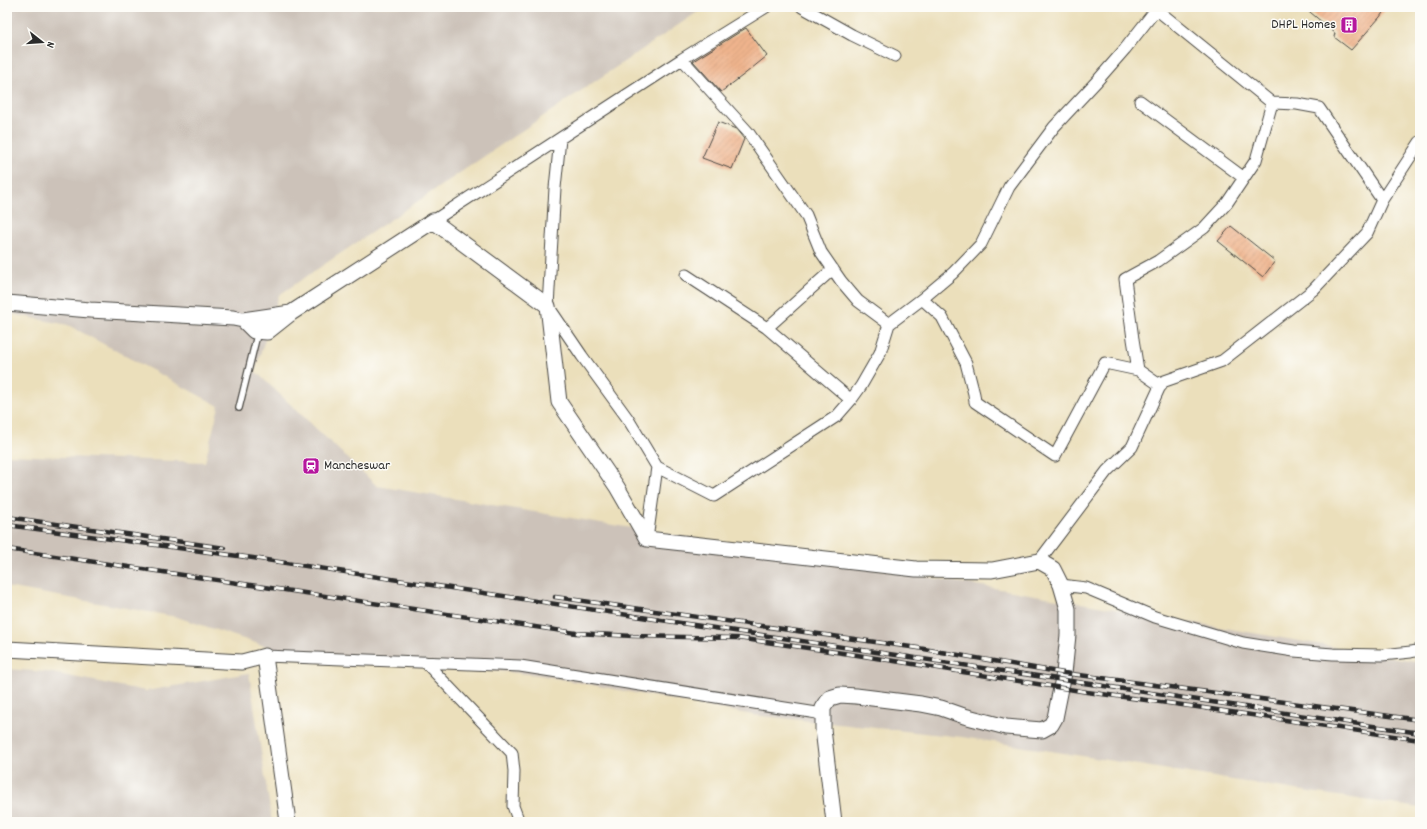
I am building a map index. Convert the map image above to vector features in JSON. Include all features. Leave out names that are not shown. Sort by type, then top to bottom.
[{"type":"street","points":[[242,320],[254,331],[267,332],[291,313],[682,59],[766,7]]},
{"type":"street","points":[[802,7],[852,35],[895,56]]},
{"type":"street","points":[[433,221],[548,306],[628,419],[657,466],[714,496],[837,416],[861,386],[880,353],[889,324],[922,299],[952,273],[981,244],[1009,187],[1054,127],[1125,49],[1157,8],[1272,103],[1297,104],[1319,108],[1382,200]]},
{"type":"street","points":[[682,59],[752,138],[806,215],[821,252],[840,281],[858,301],[889,324]]},
{"type":"street","points":[[1140,101],[1244,178]]},
{"type":"street","points":[[1138,370],[1132,339],[1126,279],[1158,261],[1204,228],[1227,203],[1256,160],[1272,103]]},
{"type":"street","points":[[560,139],[554,203],[548,306],[560,402],[616,487],[647,539]]},
{"type":"street","points":[[1039,561],[1107,471],[1132,447],[1162,382],[1222,361],[1313,290],[1366,233],[1382,200],[1420,142]]},
{"type":"street","points":[[767,328],[833,269]]},
{"type":"street","points":[[686,275],[767,328],[851,400]]},
{"type":"street","points":[[922,299],[942,317],[966,363],[975,402],[1055,456],[1105,363],[1138,370],[1161,386]]},
{"type":"street","points":[[7,303],[90,310],[233,318],[242,320],[291,313]]},
{"type":"street","points":[[647,539],[657,466]]},
{"type":"street","points":[[647,539],[916,569],[992,570],[1039,561],[1053,569],[1061,585],[1068,609],[1068,635],[1064,673],[1055,718],[1051,725],[1042,730],[1006,727],[964,716],[941,708],[921,704],[856,696],[840,695],[830,698],[823,708],[823,729],[834,822]]},
{"type":"street","points":[[1061,585],[1086,588],[1155,617],[1243,643],[1294,651],[1333,654],[1382,655],[1420,650]]},
{"type":"street","points":[[7,649],[242,662],[265,656],[520,666],[823,714]]},
{"type":"street","points":[[265,656],[288,822]]},
{"type":"street","points":[[425,662],[512,753],[514,771],[513,806],[520,822]]},
{"type":"lane","points":[[239,408],[258,331]]},
{"type":"shaded area","points":[[7,7],[705,7],[279,295],[255,371],[377,486],[1006,590],[1420,662],[1420,808],[962,737],[753,715],[539,675],[277,650],[177,617],[7,587],[7,455],[205,462],[219,406],[68,325],[7,313]]},
{"type":"shaded area","points":[[7,669],[47,672],[146,691],[249,673],[272,822],[7,822]]},
{"type":"building","name":"DHPL Homes","points":[[1304,7],[1387,7],[1351,50],[1334,37],[1335,33]]},
{"type":"building","points":[[746,28],[767,56],[721,92],[693,61]]},
{"type":"building","points":[[718,122],[736,129],[744,139],[732,169],[702,158]]},
{"type":"building","points":[[1231,226],[1275,261],[1263,277],[1218,241]]},
{"type":"railway","points":[[7,517],[225,548]]},
{"type":"railway","points":[[7,525],[253,558],[1420,733]]},
{"type":"railway","points":[[7,549],[576,633],[633,636],[737,638],[857,655],[1087,692],[1420,740]]},
{"type":"railway","points":[[555,597],[918,648],[1064,673],[1420,720]]},
{"type":"place","name":"DHPL Homes","points":[[1349,25]]},
{"type":"place","name":"Mancheswar","points":[[311,466]]}]
